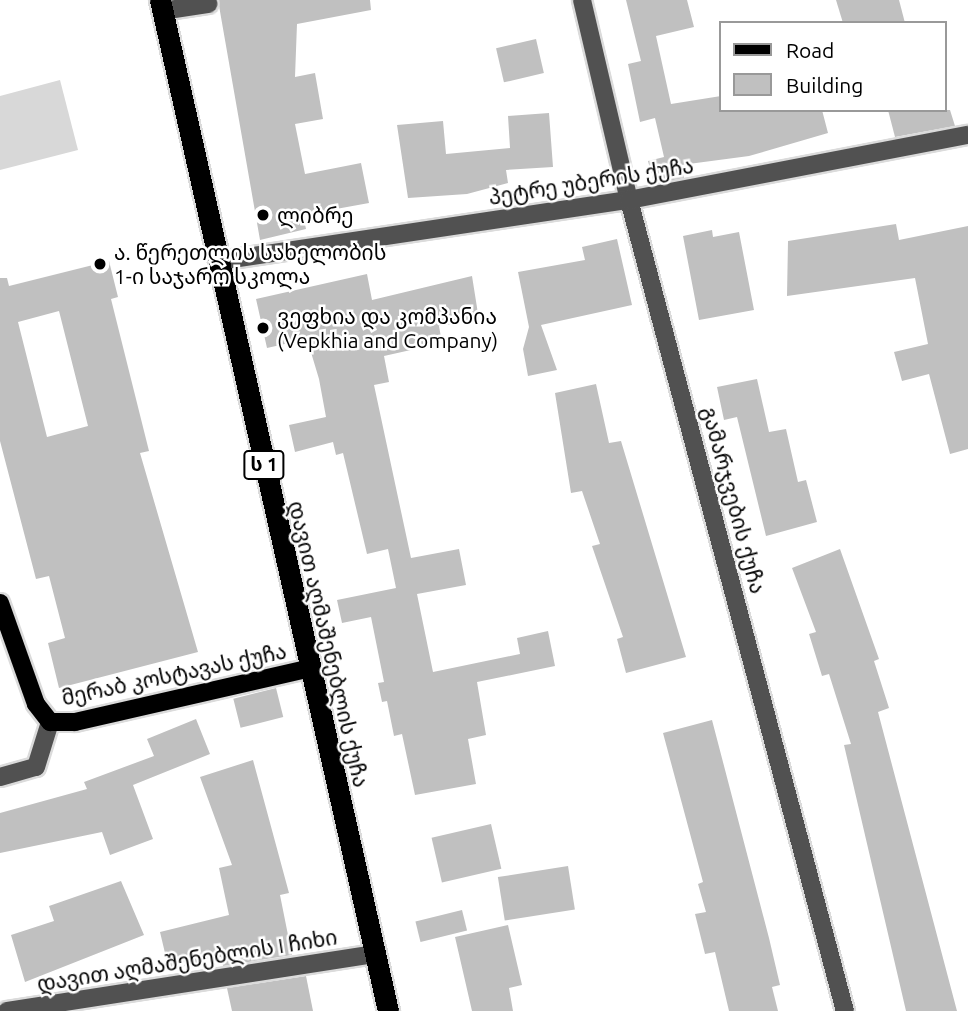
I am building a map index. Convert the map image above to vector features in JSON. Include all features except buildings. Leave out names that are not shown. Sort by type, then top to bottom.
[{"type":"highway","name":"დავით აღმაშენებლის ქუჩა","points":[[161,5],[388,1011]]},
{"type":"main road","name":"მერაბ კოსტავას ქუჩა","points":[[0,603],[36,704],[50,722],[75,722],[310,668]]},
{"type":"street","name":"გამარჯვების ქუჩა","points":[[582,0],[629,200],[845,1011]]},
{"type":"street","points":[[161,5],[208,4]]},
{"type":"street","name":"პეტრე უბერის ქუჩა","points":[[219,261],[629,200],[968,135]]},
{"type":"street","points":[[0,777],[36,766],[50,722]]},
{"type":"street","name":"დავით აღმაშენებლის I ჩიხი","points":[[7,1011],[375,954]]},
{"type":"shaded area","points":[[60,80],[78,150],[0,170],[0,96]]},
{"type":"place","name":"ლიბრე","points":[[263,215]]},
{"type":"place","name":"ა. წერეთლის სახელობის 1-ი საჯარო სკოლა","points":[[100,264]]},
{"type":"place","name":"ვეფხია და კომპანია (Vepkhia and Company)","points":[[263,328]]}]
